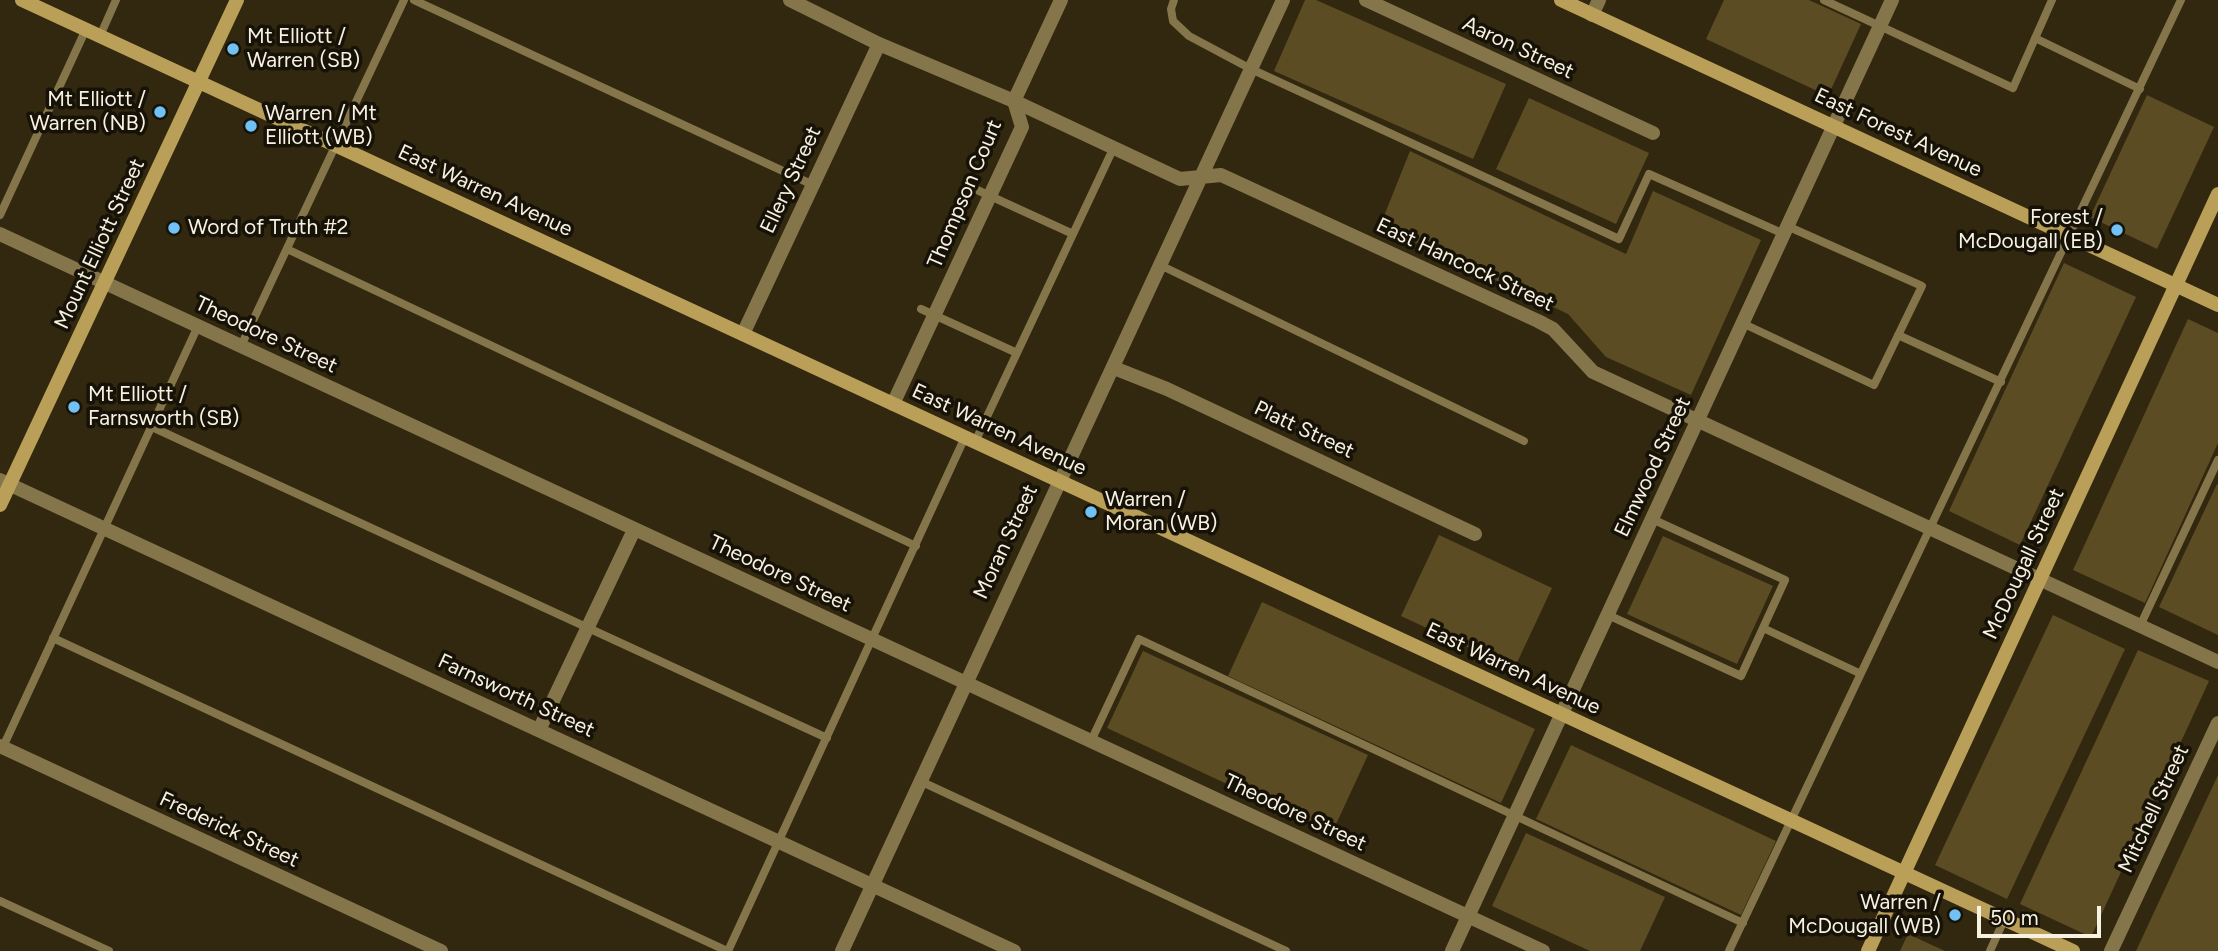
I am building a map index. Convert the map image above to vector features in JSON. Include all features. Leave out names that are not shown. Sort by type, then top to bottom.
[{"type":"main road","name":"East Warren Avenue","points":[[22,0],[2073,951]]},
{"type":"main road","name":"Mount Elliott Street","points":[[0,505],[5,482],[105,283],[237,0]]},
{"type":"main road","name":"East Forest Avenue","points":[[1561,0],[2218,305]]},
{"type":"main road","name":"McDougall Street","points":[[1868,951],[2218,194]]},
{"type":"street","name":"East Hancock Street","points":[[790,0],[879,44],[1014,102],[1180,179],[1221,175],[1538,321],[1553,329],[1593,372],[2218,662]]},
{"type":"street","name":"Thompson Court","points":[[893,404],[928,312],[990,196],[1022,127],[1014,102],[1061,0]]},
{"type":"street","name":"Moran Street","points":[[842,951],[1283,0]]},
{"type":"street","name":"Aaron Street","points":[[1366,0],[1653,133]]},
{"type":"street","points":[[1592,15],[1599,0]]},
{"type":"street","name":"Elmwood Street","points":[[1452,951],[1892,0]]},
{"type":"street","name":"Ellery Street","points":[[743,334],[811,184],[879,44]]},
{"type":"street","name":"Theodore Street","points":[[0,234],[1543,951]]},
{"type":"street","name":"Platt Street","points":[[1114,368],[1167,389],[1475,534]]},
{"type":"street","name":"Farnsworth Street","points":[[5,482],[1014,951]]},
{"type":"street","points":[[539,730],[634,530]]},
{"type":"street","name":"Mitchell Street","points":[[2111,951],[2218,723]]},
{"type":"street","name":"Frederick Street","points":[[1,749],[441,951]]},
{"type":"lane","points":[[0,215],[93,33],[116,0]]},
{"type":"lane","points":[[240,346],[404,0]]},
{"type":"lane","points":[[414,0],[811,184]]},
{"type":"lane","points":[[1174,0],[1171,9],[1173,21],[1180,28],[1251,69],[1619,239],[1649,174],[1922,286],[1874,385],[1742,323]]},
{"type":"lane","points":[[1824,0],[2013,88],[2052,0]]},
{"type":"lane","points":[[1729,951],[2181,0]]},
{"type":"lane","points":[[2035,38],[2140,89]]},
{"type":"lane","points":[[53,639],[727,951],[916,546],[1017,353],[1114,147]]},
{"type":"lane","points":[[975,188],[1073,234]]},
{"type":"lane","points":[[287,249],[916,546]]},
{"type":"lane","points":[[1160,265],[1524,441]]},
{"type":"lane","points":[[928,312],[1017,353]]},
{"type":"lane","points":[[1,749],[198,326]]},
{"type":"lane","points":[[1898,335],[2001,383]]},
{"type":"lane","points":[[152,427],[827,738]]},
{"type":"lane","points":[[2140,626],[2218,460]]},
{"type":"lane","points":[[1608,615],[1741,676],[1785,580],[1652,519]]},
{"type":"lane","points":[[1762,628],[1859,673]]},
{"type":"lane","points":[[1091,741],[1139,639],[1742,923]]},
{"type":"lane","points":[[920,781],[1286,951]]},
{"type":"lane","points":[[0,901],[109,951]]},
{"type":"lane","points":[[1990,951],[2004,920]]},
{"type":"shaded area","points":[[1305,0],[1316,0],[1506,84],[1473,159],[1274,71]]},
{"type":"shaded area","points":[[1724,0],[1809,0],[1861,24],[1828,96],[1706,39]]},
{"type":"shaded area","points":[[2147,95],[2214,127],[2157,249],[2090,217]]},
{"type":"shaded area","points":[[1529,98],[1649,153],[1616,224],[1496,169]]},
{"type":"shaded area","points":[[1410,151],[1626,254],[1653,191],[1761,240],[1691,395],[1606,357],[1568,314],[1380,226]]},
{"type":"shaded area","points":[[2064,263],[2136,297],[2020,545],[1949,511]]},
{"type":"shaded area","points":[[2188,319],[2218,333],[2218,443],[2145,603],[2073,570]]},
{"type":"shaded area","points":[[2218,485],[2218,635],[2159,607]]},
{"type":"shaded area","points":[[1439,535],[1552,588],[1514,669],[1401,616]]},
{"type":"shaded area","points":[[1663,536],[1773,586],[1737,664],[1627,614]]},
{"type":"shaded area","points":[[1262,602],[1535,729],[1501,803],[1228,676]]},
{"type":"shaded area","points":[[2053,615],[2125,649],[2007,899],[1935,865]]},
{"type":"shaded area","points":[[2138,650],[2209,681],[2091,937],[2020,904]]},
{"type":"shaded area","points":[[1143,651],[1368,755],[1332,833],[1107,728]]},
{"type":"shaded area","points":[[1571,745],[1776,841],[1741,915],[1536,819]]},
{"type":"shaded area","points":[[2218,775],[2218,951],[2136,951]]},
{"type":"shaded area","points":[[1526,833],[1665,897],[1640,951],[1590,951],[1492,906]]},
{"type":"shaded area","points":[[1908,934],[1945,951],[1900,951]]},
{"type":"place","name":"Mt Elliott / Warren (SB)","points":[[233,49]]},
{"type":"place","name":"Mt Elliott / Warren (NB)","points":[[160,112]]},
{"type":"place","name":"Warren / Mt Elliott (WB)","points":[[251,126]]},
{"type":"place","name":"Word of Truth #2","points":[[174,228]]},
{"type":"place","name":"Forest / McDougall (EB)","points":[[2117,230]]},
{"type":"place","name":"Mt Elliott / Farnsworth (SB)","points":[[74,407]]},
{"type":"place","name":"Warren / Moran (WB)","points":[[1091,512]]},
{"type":"place","name":"Warren / McDougall (WB)","points":[[1955,915]]}]
